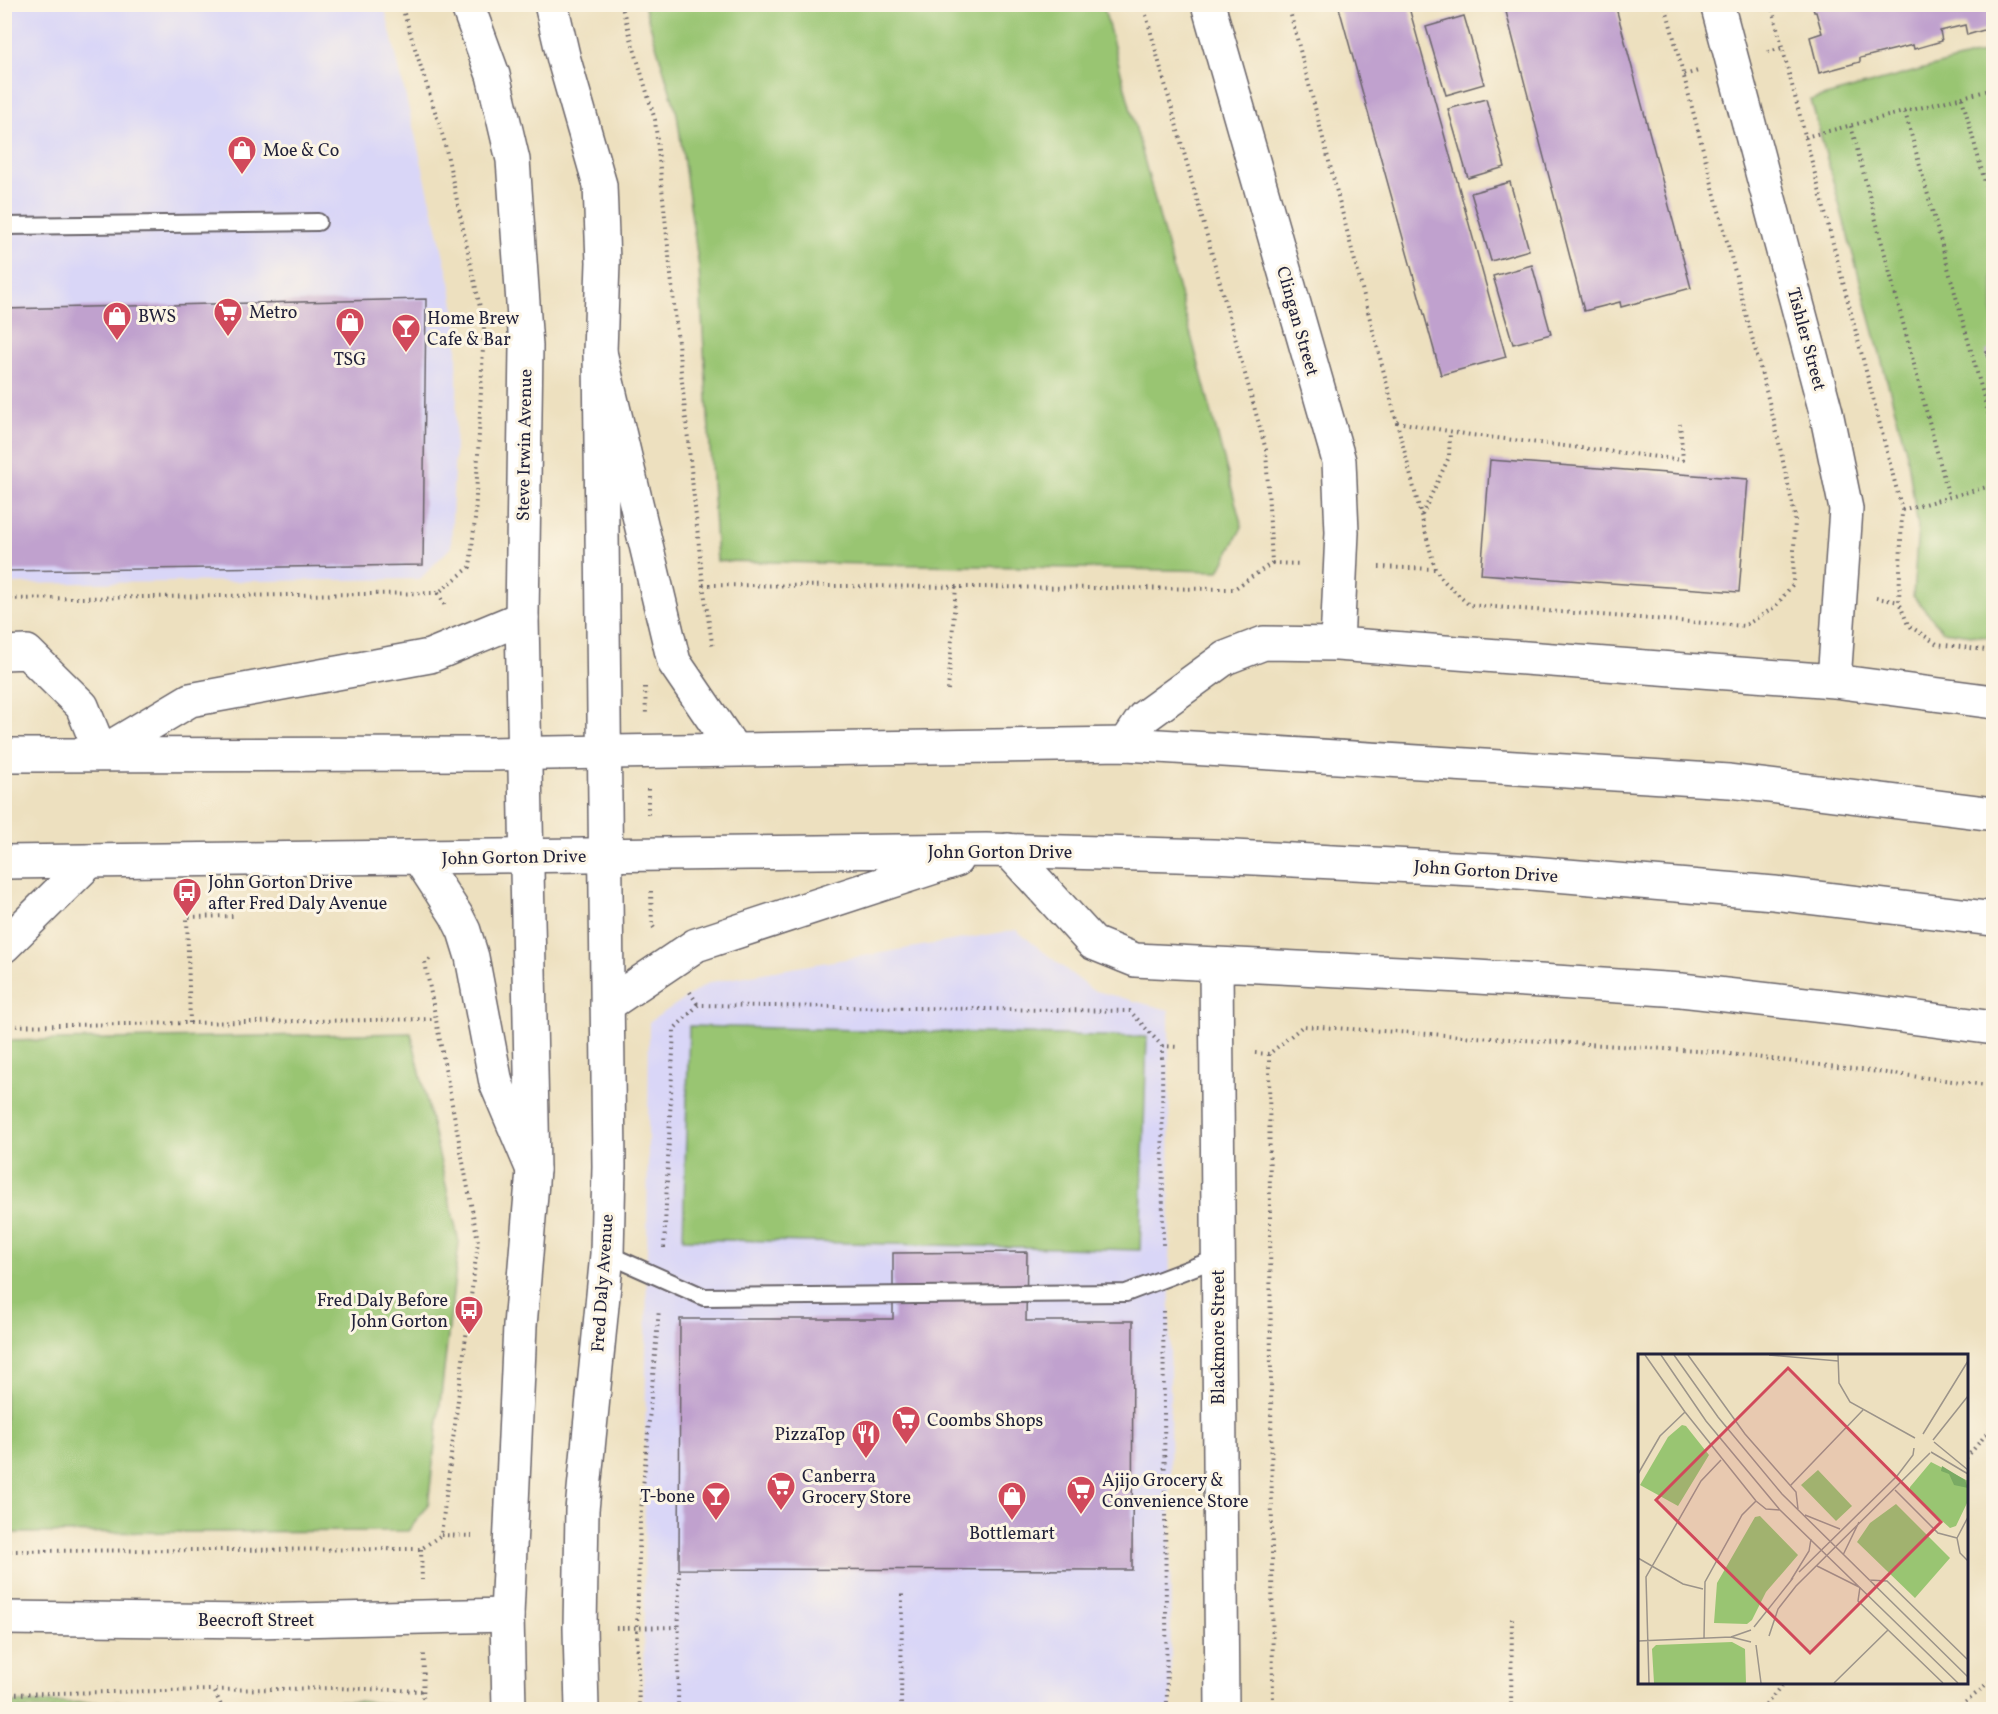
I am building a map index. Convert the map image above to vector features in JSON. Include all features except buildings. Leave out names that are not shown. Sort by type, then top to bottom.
[{"type":"street","name":"Steve Irwin Avenue","points":[[467,4],[494,75],[513,160],[525,346],[522,618],[527,856]]},
{"type":"street","points":[[551,4],[564,60],[600,185],[603,262],[600,352],[606,855]]},
{"type":"street","name":"Clingan Street","points":[[1208,4],[1339,461],[1342,532],[1337,644]]},
{"type":"street","name":"Tishler Street","points":[[1717,4],[1826,412],[1845,509],[1834,681]]},
{"type":"street","points":[[600,352],[674,662],[734,750]]},
{"type":"street","points":[[101,753],[190,700],[430,656],[522,618]]},
{"type":"street","points":[[1126,744],[1144,717],[1225,658],[1264,643],[1337,644],[1834,681],[1994,702]]},
{"type":"street","points":[[4,653],[27,652],[82,706],[101,753]]},
{"type":"street","points":[[4,754],[525,754],[1126,744],[1728,781],[1994,813]]},
{"type":"street","points":[[607,1005],[696,945],[997,850],[1093,943],[1135,960],[1461,976],[1681,990],[1994,1028]]},
{"type":"street","name":"John Gorton Drive","points":[[4,862],[997,850],[1213,855],[1494,870],[1774,893],[1994,919]]},
{"type":"street","name":"Fred Daly Avenue","points":[[582,1710],[580,1628],[582,1509],[607,1254],[609,1166],[606,855]]},
{"type":"street","points":[[509,1710],[507,1616],[520,1326],[533,1170],[527,856]]},
{"type":"street","points":[[419,858],[464,931],[472,957],[496,1083],[533,1170]]},
{"type":"street","points":[[4,946],[90,861]]},
{"type":"street","name":"Blackmore Street","points":[[1216,964],[1222,1710]]},
{"type":"street","name":"Beecroft Street","points":[[4,1617],[254,1621],[507,1616]]},
{"type":"lane","points":[[4,226],[318,222]]},
{"type":"lane","points":[[607,1254],[704,1297],[1126,1293],[1218,1258]]},
{"type":"path","points":[[4,599],[438,593],[470,567],[475,519],[484,326],[444,140],[401,4]]},
{"type":"path","points":[[621,4],[655,120],[703,585],[713,650]]},
{"type":"path","points":[[703,585],[1233,589],[1272,563],[1266,450],[1143,4]]},
{"type":"path","points":[[1288,4],[1435,569],[1469,605],[1744,626],[1775,607],[1793,584],[1795,516],[1781,450],[1665,4]]},
{"type":"path","points":[[1771,4],[1902,510],[1899,602],[1908,625],[1937,644],[1994,651]]},
{"type":"path","points":[[1805,138],[1994,89]]},
{"type":"path","points":[[1962,98],[1994,214]]},
{"type":"path","points":[[1905,112],[1994,434]]},
{"type":"path","points":[[1851,126],[1949,497]]},
{"type":"path","points":[[1397,422],[1450,431],[1683,460],[1680,424]]},
{"type":"path","points":[[1422,516],[1449,457],[1450,431]]},
{"type":"path","points":[[1902,510],[1994,485]]},
{"type":"path","points":[[948,690],[956,587]]},
{"type":"path","points":[[645,683],[652,925]]},
{"type":"path","points":[[190,1023],[187,917],[236,916]]},
{"type":"path","points":[[4,1551],[421,1549],[441,1535],[478,1241],[425,962]]},
{"type":"path","points":[[639,1710],[637,1628],[640,1521],[662,1277],[674,1029],[698,1005],[1130,1011],[1162,1046],[1167,1710]]},
{"type":"path","points":[[4,1026],[435,1019]]},
{"type":"path","points":[[1273,1710],[1269,1054],[1304,1026],[1713,1052],[1994,1086]]},
{"type":"path","points":[[1968,1456],[1994,1425]]},
{"type":"path","points":[[678,1710],[679,1569]]},
{"type":"path","points":[[900,1710],[902,1594]]},
{"type":"path","points":[[1512,1618],[1512,1710]]},
{"type":"path","points":[[423,1710],[424,1651]]},
{"type":"path","points":[[1956,1710],[1994,1679]]},
{"type":"path","points":[[1761,1710],[1783,1684]]},
{"type":"path","points":[[4,1694],[336,1688],[424,1691]]},
{"type":"path","points":[[214,1690],[223,1710]]},
{"type":"shaded area","points":[[4,5],[384,5],[450,282],[457,323],[457,391],[451,547],[420,579],[5,584]]},
{"type":"shaded area","points":[[1016,930],[1092,990],[1169,1010],[1171,1709],[643,1710],[649,1022],[710,982]]},
{"type":"green space","points":[[644,5],[1103,5],[1242,527],[1219,571],[717,561],[699,268],[677,114]]},
{"type":"green space","points":[[1993,50],[1993,638],[1943,631],[1913,596],[1918,528],[1907,454],[1811,100]]},
{"type":"green space","points":[[689,1026],[1147,1037],[1140,1250],[683,1239]]},
{"type":"green space","points":[[411,1033],[459,1242],[428,1506],[408,1531],[5,1533],[5,1041]]},
{"type":"green space","points":[[358,1701],[396,1705],[401,1709],[4,1709],[5,1703]]},
{"type":"place","name":"Moe & Co","points":[[242,176]]},
{"type":"place","name":"Metro","points":[[228,338]]},
{"type":"place","name":"BWS","points":[[117,342]]},
{"type":"place","name":"TSG","points":[[350,348]]},
{"type":"place","name":"Home Brew Cafe & Bar","points":[[406,354]]},
{"type":"place","name":"John Gorton Drive after Fred Daly Avenue","points":[[187,918]]},
{"type":"place","name":"Fred Daly Before John Gorton","points":[[469,1336]]},
{"type":"place","name":"Coombs Shops","points":[[906,1446]]},
{"type":"place","name":"PizzaTop","points":[[866,1460]]},
{"type":"place","name":"Canberra Grocery Store","points":[[781,1512]]},
{"type":"place","name":"Ajijo Grocery & Convenience Store","points":[[1081,1516]]},
{"type":"place","name":"T-bone","points":[[716,1522]]},
{"type":"place","name":"Bottlemart","points":[[1012,1522]]}]
